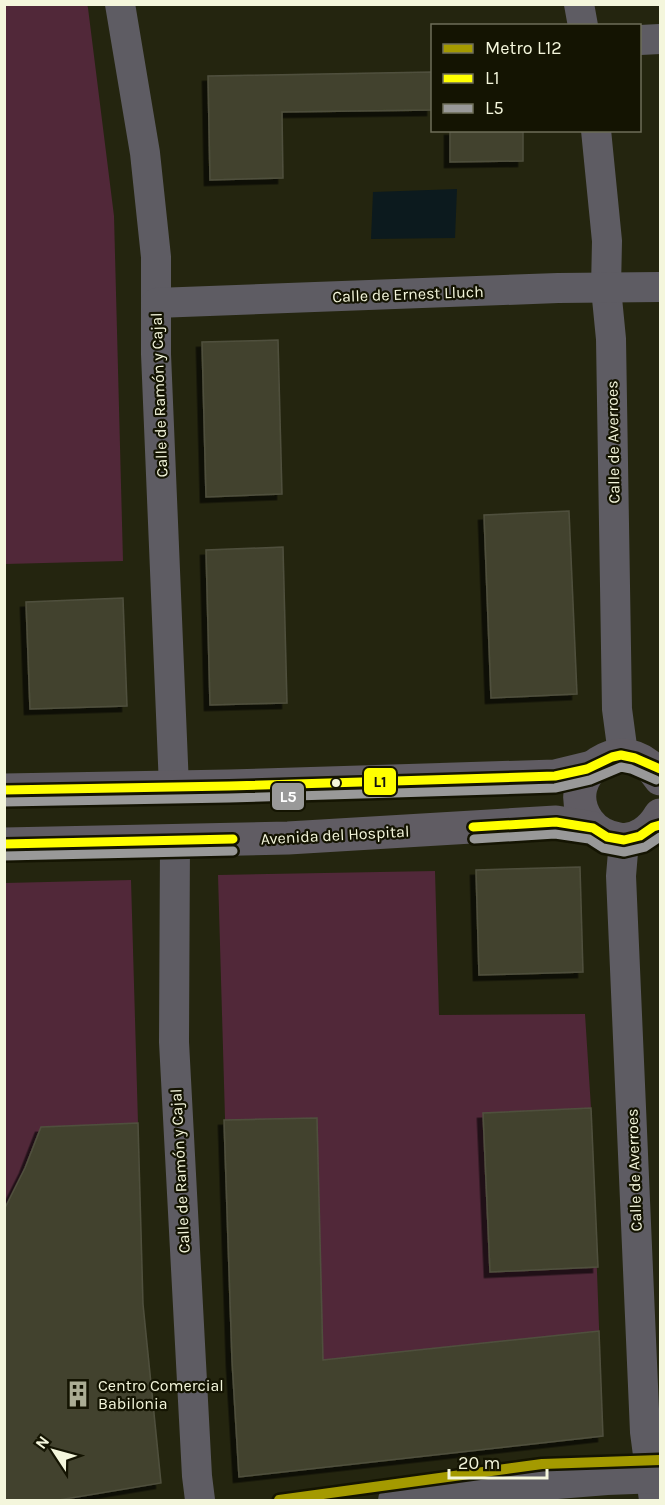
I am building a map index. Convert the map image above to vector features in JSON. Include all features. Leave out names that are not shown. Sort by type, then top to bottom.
[{"type":"main road","points":[[4,790],[555,776],[592,767],[607,757],[623,754],[642,759],[658,772]]},
{"type":"main road","points":[[592,767],[583,781],[579,798],[583,814],[593,828]]},
{"type":"main road","name":"Avenida del Hospital","points":[[4,844],[288,838],[556,822],[593,828],[608,837],[624,840]]},
{"type":"main road","points":[[624,840],[640,836],[658,822]]},
{"type":"street","name":"Calle de Ramón y Cajal","points":[[120,4],[145,153],[156,257],[162,505],[174,787]]},
{"type":"street","points":[[579,4],[583,24]]},
{"type":"street","points":[[641,40],[660,39]]},
{"type":"street","name":"Calle de Averroes","points":[[596,132],[607,241],[606,288],[611,339],[616,710],[623,754]]},
{"type":"street","name":"Calle de Ernest Lluch","points":[[156,303],[660,287]]},
{"type":"street","name":"Calle de Averroes","points":[[624,840],[621,876],[645,1420],[655,1486]]},
{"type":"street","name":"Calle de Ramón y Cajal","points":[[175,841],[174,1042],[195,1452],[200,1500]]},
{"type":"street","points":[[393,1500],[446,1493],[655,1486]]},
{"type":"shaded area","points":[[5,4],[87,4],[88,8],[114,216],[123,561],[5,564]]},
{"type":"shaded area","points":[[457,189],[455,238],[371,239],[373,192]]},
{"type":"shaded area","points":[[435,871],[439,1015],[585,1014],[591,1108],[603,1436],[239,1477],[232,1361],[218,875]]},
{"type":"shaded area","points":[[131,880],[138,1123],[41,1127],[5,1210],[5,883]]},
{"type":"building","points":[[431,72],[431,110],[282,112],[283,178],[210,180],[208,76]]},
{"type":"building","points":[[450,132],[523,132],[523,161],[450,162]]},
{"type":"building","points":[[278,340],[282,494],[206,497],[202,342]]},
{"type":"building","points":[[569,511],[577,694],[491,698],[484,515]]},
{"type":"building","points":[[283,547],[287,703],[210,705],[206,550]]},
{"type":"building","points":[[123,598],[127,706],[30,709],[26,602]]},
{"type":"building","points":[[580,867],[583,972],[479,975],[476,870]]},
{"type":"building","points":[[591,1108],[598,1267],[490,1272],[483,1113]]},
{"type":"building","points":[[317,1118],[323,1360],[599,1331],[603,1436],[239,1477],[232,1361],[224,1120]]},
{"type":"building","name":"Centro Comercial Babilonia","points":[[138,1123],[143,1304],[161,1483],[59,1500],[4,1500],[4,1210],[25,1168],[41,1127]]},
{"type":"metro line","name":"L12","points":[[279,1500],[542,1464],[660,1460]]},
{"type":"transit line","name":"L1","points":[[4,790],[555,776],[587,769],[621,755],[635,758],[660,769]]},
{"type":"transit line","name":"L5","points":[[4,802],[555,788],[590,780],[621,767],[656,780]]},
{"type":"transit line","name":"L1","points":[[473,827],[556,822],[593,828],[607,837],[624,840],[640,836],[660,825]]},
{"type":"transit line","name":"L5","points":[[474,839],[555,834],[589,839],[603,848],[624,852],[645,847],[660,837]]},
{"type":"transit line","name":"L1","points":[[4,844],[233,839]]},
{"type":"transit line","name":"L5","points":[[4,856],[233,851]]},
{"type":"place","name":"Centro Comercial Babilonia","points":[[78,1394]]}]
